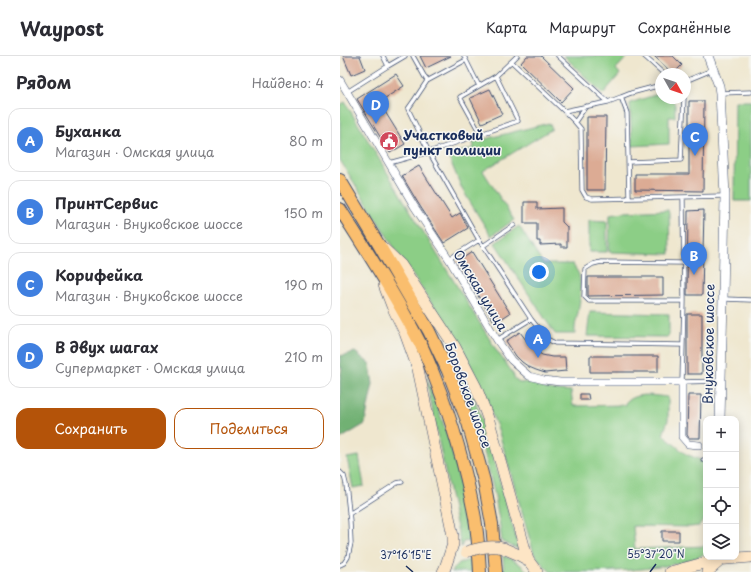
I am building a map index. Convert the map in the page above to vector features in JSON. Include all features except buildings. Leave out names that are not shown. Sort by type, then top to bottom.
[{"type":"main road","name":"Боровское шоссе","points":[[340,180],[444,359],[468,423],[484,481],[490,516],[496,572]]},
{"type":"main road","name":"Боровское шоссе","points":[[340,209],[381,273],[405,315],[423,349],[442,395],[464,465],[475,518],[480,572]]},
{"type":"main road","points":[[379,245],[401,265],[455,347],[473,382],[489,421],[528,560],[537,572]]},
{"type":"main road","points":[[381,273],[389,300],[411,347],[420,376],[453,536],[452,550],[444,570]]},
{"type":"main road","points":[[444,570],[453,560],[466,552],[477,548],[491,546],[510,550],[528,560]]},
{"type":"main road","points":[[739,557],[751,557]]},
{"type":"main road","points":[[670,572],[715,560]]},
{"type":"main road","points":[[707,572],[720,560]]},
{"type":"street","name":"Внуковское шоссе","points":[[708,56],[719,86],[720,93],[725,196],[720,416]]},
{"type":"street","name":"Омская улица","points":[[340,80],[414,206],[449,259],[497,340],[511,360],[521,370],[529,376],[544,380],[566,382],[682,382]]},
{"type":"street","points":[[682,382],[682,437],[688,444],[699,445]]},
{"type":"lane","points":[[383,56],[388,66]]},
{"type":"lane","points":[[347,92],[405,56]]},
{"type":"lane","points":[[413,56],[427,80]]},
{"type":"lane","points":[[464,56],[479,86]]},
{"type":"lane","points":[[481,135],[460,97],[496,76],[517,56]]},
{"type":"lane","points":[[558,56],[608,102]]},
{"type":"lane","points":[[644,56],[657,68]]},
{"type":"lane","points":[[466,60],[427,80],[408,109],[429,152],[479,240],[531,319],[547,339],[555,343],[682,345]]},
{"type":"lane","points":[[512,62],[581,129],[582,190],[586,197],[592,199],[725,196]]},
{"type":"lane","points":[[691,79],[713,69]]},
{"type":"lane","points":[[389,163],[429,152],[518,121],[496,76]]},
{"type":"lane","points":[[564,111],[608,102],[630,93],[655,87]]},
{"type":"lane","points":[[720,93],[751,92]]},
{"type":"lane","points":[[621,97],[627,113],[629,198]]},
{"type":"lane","points":[[628,162],[681,160],[684,104]]},
{"type":"lane","points":[[575,122],[586,106]]},
{"type":"lane","points":[[683,197],[684,301],[682,382],[722,381]]},
{"type":"lane","points":[[483,246],[514,225]]},
{"type":"lane","points":[[449,259],[479,240]]},
{"type":"lane","points":[[683,263],[601,262],[593,264],[585,269],[584,296],[589,301],[684,301]]},
{"type":"lane","points":[[723,299],[751,300]]},
{"type":"lane","points":[[497,340],[531,319]]},
{"type":"lane","points":[[340,472],[345,479],[351,543],[348,557],[344,563],[340,565]]},
{"type":"lane","points":[[349,514],[397,483],[402,482]]},
{"type":"green space","points":[[564,56],[628,56],[616,69],[620,74],[603,94]]},
{"type":"green space","points":[[655,95],[655,104],[675,104],[675,117],[669,117],[669,144],[632,146],[630,103]]},
{"type":"green space","points":[[735,101],[751,101],[751,201],[734,201]]},
{"type":"green space","points":[[345,102],[400,194],[515,379],[521,383],[526,382],[547,389],[571,391],[573,406],[626,405],[625,403],[629,399],[645,395],[668,397],[668,420],[663,435],[687,455],[703,461],[703,521],[699,526],[690,527],[633,526],[635,549],[703,546],[703,555],[677,563],[646,569],[551,572],[534,554],[498,429],[464,351],[395,249],[340,160],[340,105]]},
{"type":"green space","points":[[549,123],[552,129],[483,171],[514,220],[491,236],[462,189],[448,155],[474,148],[473,142]]},
{"type":"green space","points":[[668,210],[670,254],[609,252],[610,214]]},
{"type":"green space","points":[[589,220],[607,221],[607,252],[589,252]]},
{"type":"green space","points":[[519,226],[543,264],[573,264],[578,272],[580,294],[575,334],[555,334],[495,243]]},
{"type":"green space","points":[[590,312],[669,314],[669,335],[667,337],[587,336]]},
{"type":"green space","points":[[447,346],[468,384],[484,425],[519,549],[502,542],[495,496],[485,455],[468,399]]},
{"type":"green space","points":[[355,352],[370,364],[373,384],[365,424],[340,439],[340,381],[342,367],[340,367],[340,356]]},
{"type":"green space","points":[[426,376],[447,435],[461,488],[469,541],[463,542],[461,547],[437,433]]},
{"type":"green space","points":[[359,456],[364,486],[353,488],[347,458]]},
{"type":"green space","points":[[503,556],[517,562],[528,572],[504,572]]},
{"type":"green space","points":[[470,560],[472,572],[451,572],[459,563]]},
{"type":"place","name":"В двух шагах","points":[[376,124]]},
{"type":"place","name":"Участковый пункт полиции","points":[[389,141]]},
{"type":"place","name":"Корифейка","points":[[695,156]]},
{"type":"place","name":"ПринтСервис","points":[[694,275]]},
{"type":"place","name":"Буханка","points":[[538,358]]}]
